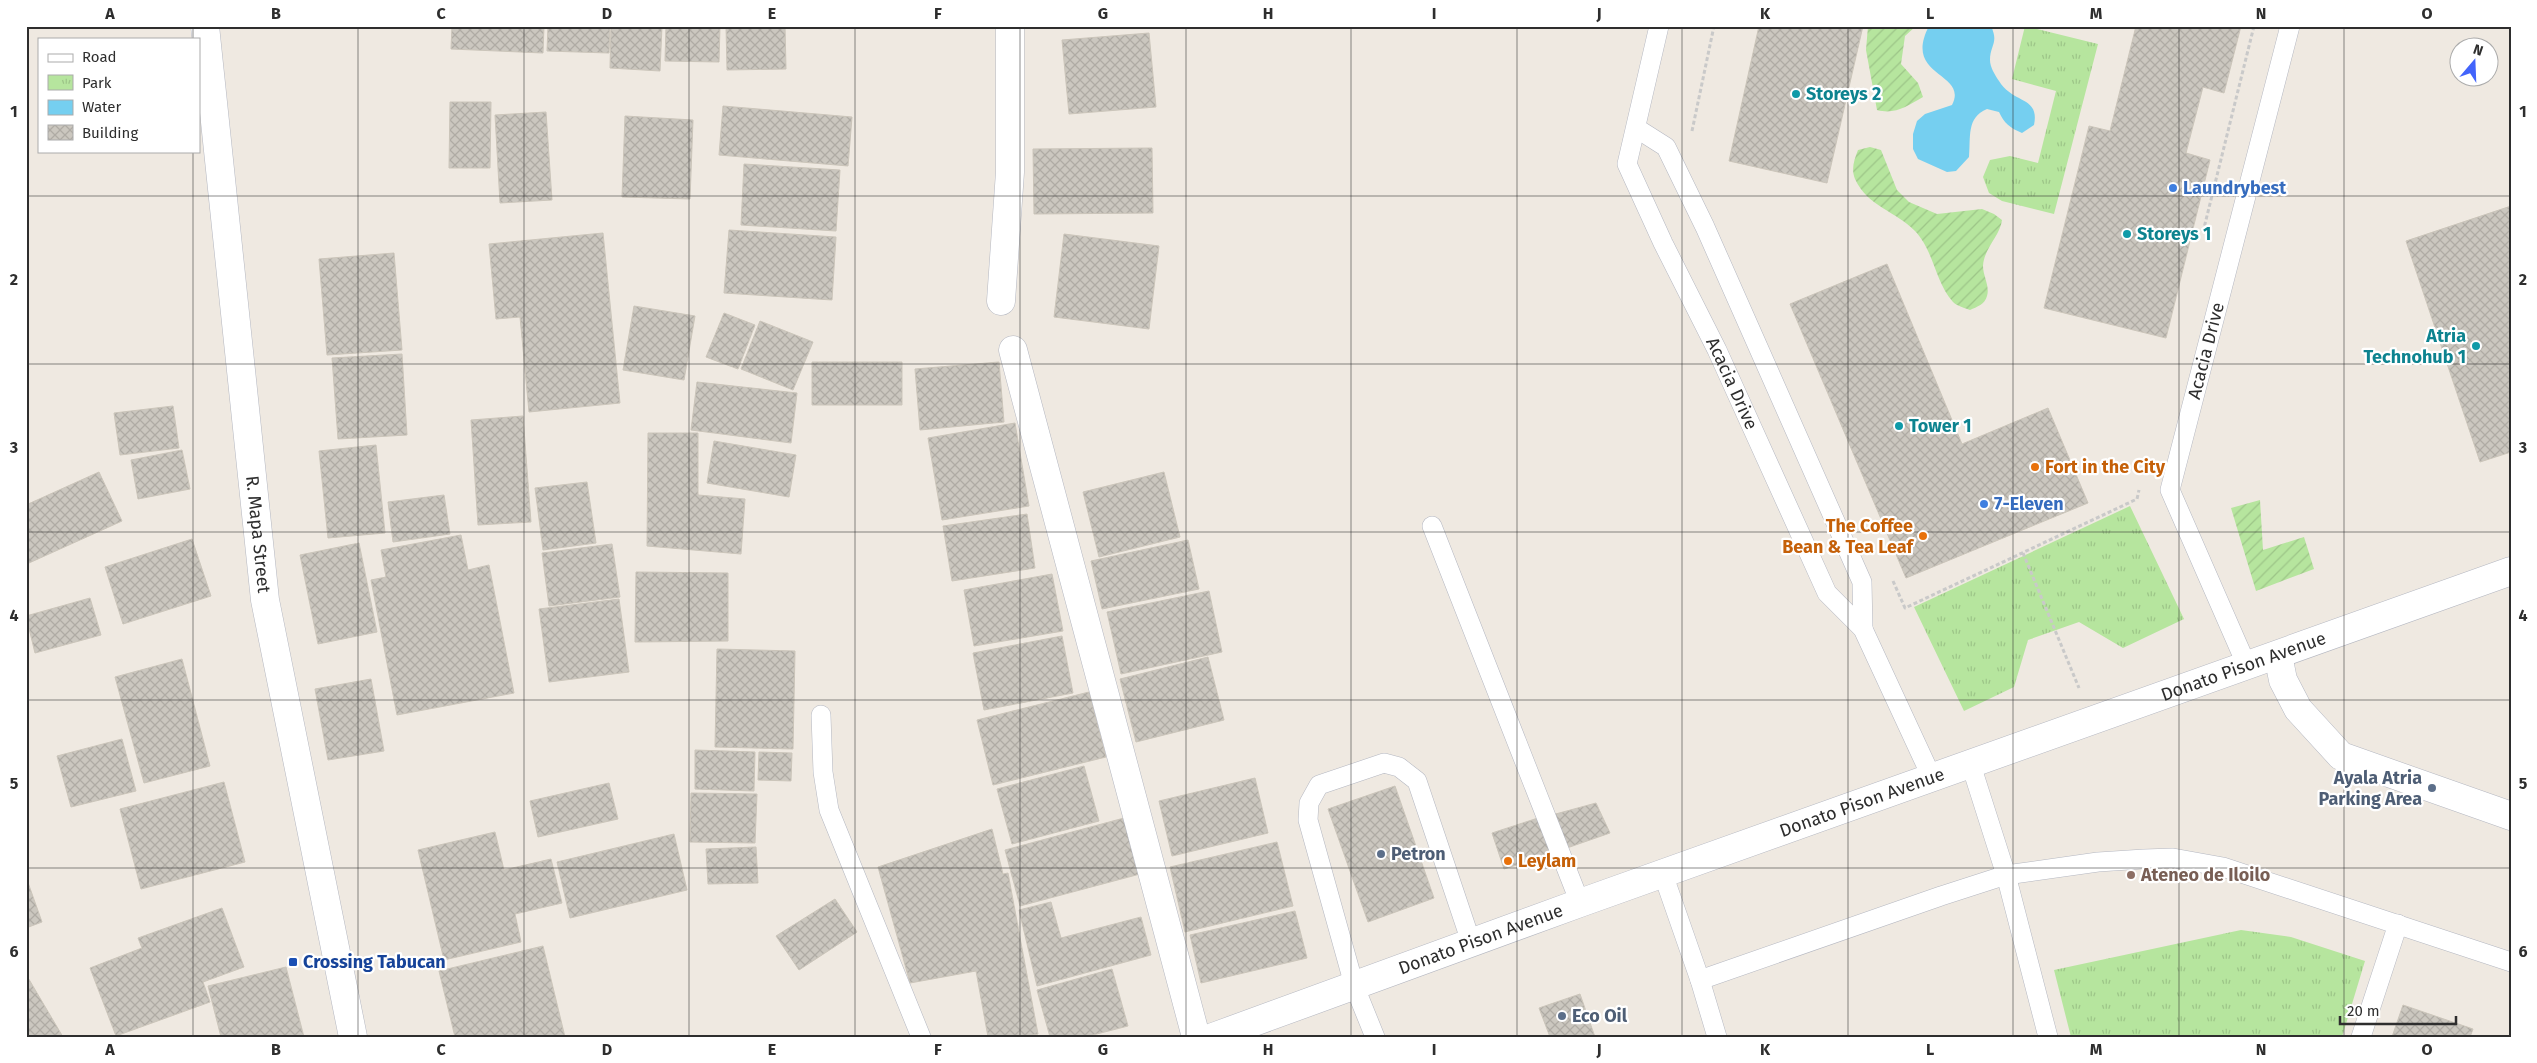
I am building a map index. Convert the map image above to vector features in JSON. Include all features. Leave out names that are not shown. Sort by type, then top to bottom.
[{"type":"main road","name":"R. Mapa Street","points":[[205,26],[265,600],[353,1037]]},
{"type":"main road","points":[[1001,301],[1010,172],[1010,26]]},
{"type":"main road","points":[[1013,350],[1196,1037]]},
{"type":"main road","name":"Donato Pison Avenue","points":[[1213,1037],[1471,942],[2511,571]]},
{"type":"main road","points":[[2278,655],[2283,680],[2298,709],[2341,756],[2511,816]]},
{"type":"lane","name":"Acacia Drive","points":[[1659,26],[1627,164],[1663,244],[1717,350],[1827,593],[1863,629],[1932,778]]},
{"type":"lane","name":"Acacia Drive","points":[[2247,666],[2170,490],[2290,26]]},
{"type":"lane","name":"Acacia Drive","points":[[1636,128],[1666,147],[1705,227],[1862,582],[1863,629]]},
{"type":"lane","points":[[1432,526],[1580,903]]},
{"type":"lane","points":[[821,715],[823,772],[830,810],[920,1037]]},
{"type":"lane","points":[[1374,1037],[1354,985],[1308,820],[1309,802],[1319,785],[1384,763],[1399,767],[1417,781],[1471,942]]},
{"type":"lane","points":[[1971,765],[2006,875],[2048,1037]]},
{"type":"lane","points":[[1700,980],[1940,896],[2006,875],[2098,862],[2173,858],[2223,867],[2511,962]]},
{"type":"lane","points":[[1663,874],[1700,980],[1717,1037]]},
{"type":"lane","points":[[2361,1037],[2398,924]]},
{"type":"path","points":[[1692,133],[1714,26]]},
{"type":"path","points":[[2201,238],[2254,26]]},
{"type":"path","points":[[1889,571],[1905,608],[2137,499],[2139,489]]},
{"type":"path","points":[[2023,553],[2092,720]]},
{"type":"green space","points":[[1868,26],[1916,26],[1905,36],[1901,64],[1918,83],[1923,97],[1895,110],[1877,110],[1866,50]]},
{"type":"green space","points":[[2025,26],[2098,44],[2054,214],[2002,201],[1989,193],[1983,177],[1990,160],[2010,156],[2038,163],[2056,91],[2012,79]]},
{"type":"green space","points":[[1870,147],[1881,150],[1897,190],[1909,202],[1937,214],[1982,209],[2002,220],[2001,226],[1984,260],[1983,270],[1988,292],[1986,299],[1980,305],[1970,310],[1953,302],[1942,285],[1926,248],[1915,231],[1908,224],[1867,196],[1861,188],[1855,179],[1854,161],[1858,150]]},
{"type":"green space","points":[[2260,500],[2263,550],[2304,537],[2314,569],[2256,591],[2231,508]]},
{"type":"green space","points":[[2130,506],[2184,619],[2123,648],[2079,622],[2028,640],[2014,687],[1964,711],[1914,607]]},
{"type":"green space","points":[[2241,930],[2291,937],[2365,961],[2342,1037],[2071,1037],[2054,970]]},
{"type":"water","points":[[1929,26],[1991,26],[1994,36],[1990,55],[1993,71],[2011,94],[2029,104],[2035,116],[2034,125],[2022,133],[2008,125],[1999,112],[1987,109],[1980,113],[1976,117],[1971,129],[1969,157],[1956,171],[1947,172],[1918,159],[1913,149],[1913,134],[1917,121],[1925,114],[1952,105],[1955,94],[1952,86],[1929,65],[1924,56],[1923,43]]},
{"type":"building","points":[[452,26],[544,26],[543,53],[451,49]]},
{"type":"building","points":[[548,26],[610,26],[609,53],[547,51]]},
{"type":"building","points":[[611,26],[662,26],[660,71],[610,68]]},
{"type":"building","points":[[666,26],[720,26],[719,62],[665,61]]},
{"type":"building","points":[[726,26],[785,26],[786,69],[727,70]]},
{"type":"building","name":"Storeys 2","points":[[1759,26],[1863,26],[1827,183],[1729,161]]},
{"type":"building","name":"Storeys 1","points":[[2136,26],[2241,26],[2224,93],[2203,87],[2186,153],[2210,160],[2166,338],[2044,308],[2089,126],[2110,131]]},
{"type":"building","points":[[1149,33],[1156,107],[1069,114],[1062,40]]},
{"type":"building","points":[[450,102],[491,102],[490,168],[449,168]]},
{"type":"building","points":[[723,106],[852,117],[848,166],[719,155]]},
{"type":"building","points":[[546,112],[552,200],[500,203],[495,115]]},
{"type":"building","points":[[625,116],[693,120],[690,199],[622,197]]},
{"type":"building","points":[[1152,148],[1153,213],[1034,214],[1033,149]]},
{"type":"building","points":[[744,164],[840,170],[836,231],[741,225]]},
{"type":"building","name":"Atria Technohub 1","points":[[2511,206],[2511,452],[2480,462],[2406,241]]},
{"type":"building","points":[[729,230],[836,237],[832,300],[724,293]]},
{"type":"building","points":[[603,233],[620,403],[529,412],[520,317],[496,319],[489,244]]},
{"type":"building","points":[[1064,234],[1159,246],[1149,329],[1054,317]]},
{"type":"building","points":[[394,253],[402,350],[327,355],[319,259]]},
{"type":"building","name":"Tower 1","points":[[1887,264],[1962,444],[2048,408],[2088,503],[1906,578],[1790,304]]},
{"type":"building","points":[[634,306],[695,316],[684,380],[623,370]]},
{"type":"building","points":[[724,313],[755,325],[738,369],[706,357]]},
{"type":"building","points":[[760,321],[813,342],[793,390],[741,369]]},
{"type":"building","points":[[402,354],[407,435],[338,439],[332,358]]},
{"type":"building","points":[[812,362],[902,362],[902,405],[812,405]]},
{"type":"building","points":[[999,362],[1004,422],[920,430],[915,369]]},
{"type":"building","points":[[697,382],[797,393],[791,443],[691,430]]},
{"type":"building","points":[[173,406],[179,448],[120,455],[114,413]]},
{"type":"building","points":[[523,416],[531,522],[478,525],[471,420]]},
{"type":"building","points":[[1015,423],[1029,506],[942,520],[928,438]]},
{"type":"building","points":[[648,433],[698,433],[698,495],[745,499],[741,554],[647,546]]},
{"type":"building","points":[[714,441],[796,455],[789,497],[707,483]]},
{"type":"building","points":[[376,445],[385,533],[328,538],[319,451]]},
{"type":"building","points":[[182,450],[190,489],[138,499],[131,460]]},
{"type":"building","points":[[99,472],[122,521],[29,563],[26,556],[26,505]]},
{"type":"building","points":[[1164,472],[1180,537],[1099,557],[1083,492]]},
{"type":"building","points":[[587,482],[596,543],[543,550],[535,488]]},
{"type":"building","points":[[444,495],[450,534],[393,542],[388,502]]},
{"type":"building","points":[[1027,514],[1035,568],[952,581],[943,526]]},
{"type":"building","points":[[461,535],[468,570],[489,565],[514,693],[397,715],[371,580],[386,577],[381,550]]},
{"type":"building","points":[[192,539],[211,596],[123,624],[105,567]]},
{"type":"building","points":[[1188,540],[1199,589],[1102,609],[1091,561]]},
{"type":"building","points":[[359,543],[377,632],[318,644],[300,555]]},
{"type":"building","points":[[612,544],[620,597],[549,606],[542,553]]},
{"type":"building","points":[[636,572],[728,573],[728,641],[635,642]]},
{"type":"building","points":[[1052,574],[1063,631],[974,646],[964,590]]},
{"type":"building","points":[[1209,591],[1222,652],[1121,674],[1107,612]]},
{"type":"building","points":[[90,598],[101,635],[35,653],[26,616]]},
{"type":"building","points":[[619,599],[629,672],[549,682],[539,609]]},
{"type":"building","points":[[1062,636],[1073,693],[984,710],[973,653]]},
{"type":"building","points":[[717,649],[795,651],[793,749],[715,747]]},
{"type":"building","points":[[1208,657],[1224,720],[1136,742],[1120,679]]},
{"type":"building","points":[[182,659],[210,766],[144,783],[115,677]]},
{"type":"building","points":[[371,679],[384,751],[328,760],[315,689]]},
{"type":"building","points":[[1089,692],[1106,757],[993,785],[977,720]]},
{"type":"building","points":[[122,739],[136,791],[71,807],[57,756]]},
{"type":"building","points":[[695,750],[755,752],[754,791],[695,789]]},
{"type":"building","points":[[759,752],[792,753],[791,781],[758,780]]},
{"type":"building","points":[[1084,766],[1099,821],[1012,844],[997,789]]},
{"type":"building","points":[[1255,778],[1268,833],[1172,856],[1159,801]]},
{"type":"building","points":[[224,782],[245,862],[141,889],[120,809]]},
{"type":"building","points":[[609,783],[618,819],[538,837],[530,801]]},
{"type":"building","name":"Petron","points":[[1395,786],[1434,898],[1368,922],[1328,809]]},
{"type":"building","points":[[691,793],[757,794],[755,843],[690,842]]},
{"type":"building","points":[[1596,803],[1610,833],[1564,849],[1552,815]]},
{"type":"building","points":[[1541,817],[1555,853],[1504,869],[1492,833]]},
{"type":"building","points":[[1124,818],[1140,874],[1020,906],[1005,850]]},
{"type":"building","points":[[992,829],[1003,874],[1008,873],[1038,1034],[1021,1037],[988,1037],[976,971],[910,983],[878,867]]},
{"type":"building","points":[[495,832],[504,870],[551,859],[562,903],[515,914],[521,942],[444,960],[418,850]]},
{"type":"building","points":[[674,834],[687,890],[570,918],[557,862]]},
{"type":"building","points":[[1277,842],[1293,906],[1185,932],[1170,867]]},
{"type":"building","points":[[756,847],[758,883],[708,884],[706,849]]},
{"type":"building","points":[[26,877],[42,922],[26,928]]},
{"type":"building","points":[[835,899],[857,932],[799,970],[776,936]]},
{"type":"building","points":[[1051,902],[1061,938],[1141,917],[1151,955],[1037,986],[1019,910]]},
{"type":"building","points":[[222,908],[244,967],[203,982],[210,1002],[116,1036],[90,968],[142,948],[138,938]]},
{"type":"building","points":[[1295,911],[1307,958],[1201,983],[1190,935]]},
{"type":"building","points":[[543,946],[565,1037],[455,1037],[439,971]]},
{"type":"building","points":[[286,967],[304,1037],[221,1037],[208,986]]},
{"type":"building","points":[[1112,969],[1128,1026],[1085,1037],[1050,1037],[1037,990]]},
{"type":"building","points":[[27,976],[63,1037],[26,1037]]},
{"type":"building","points":[[1580,994],[1595,1037],[1550,1037],[1539,1008]]},
{"type":"building","points":[[2403,1005],[2473,1029],[2470,1037],[2392,1037]]},
{"type":"place","name":"Storeys 2","points":[[1796,94]]},
{"type":"place","name":"Laundrybest","points":[[2173,188]]},
{"type":"place","name":"Storeys 1","points":[[2127,234]]},
{"type":"place","name":"Atria Technohub 1","points":[[2476,346]]},
{"type":"place","name":"Tower 1","points":[[1899,426]]},
{"type":"place","name":"Fort in the City","points":[[2035,467]]},
{"type":"place","name":"7-Eleven","points":[[1984,504]]},
{"type":"place","name":"The Coffee Bean & Tea Leaf","points":[[1923,536]]},
{"type":"place","name":"Ayala Atria Parking Area","points":[[2432,788]]},
{"type":"place","name":"Petron","points":[[1381,854]]},
{"type":"place","name":"Leylam","points":[[1508,861]]},
{"type":"place","name":"Ateneo de Iloilo","points":[[2131,875]]},
{"type":"place","name":"Crossing Tabucan","points":[[293,962]]},
{"type":"place","name":"Eco Oil","points":[[1562,1016]]}]
